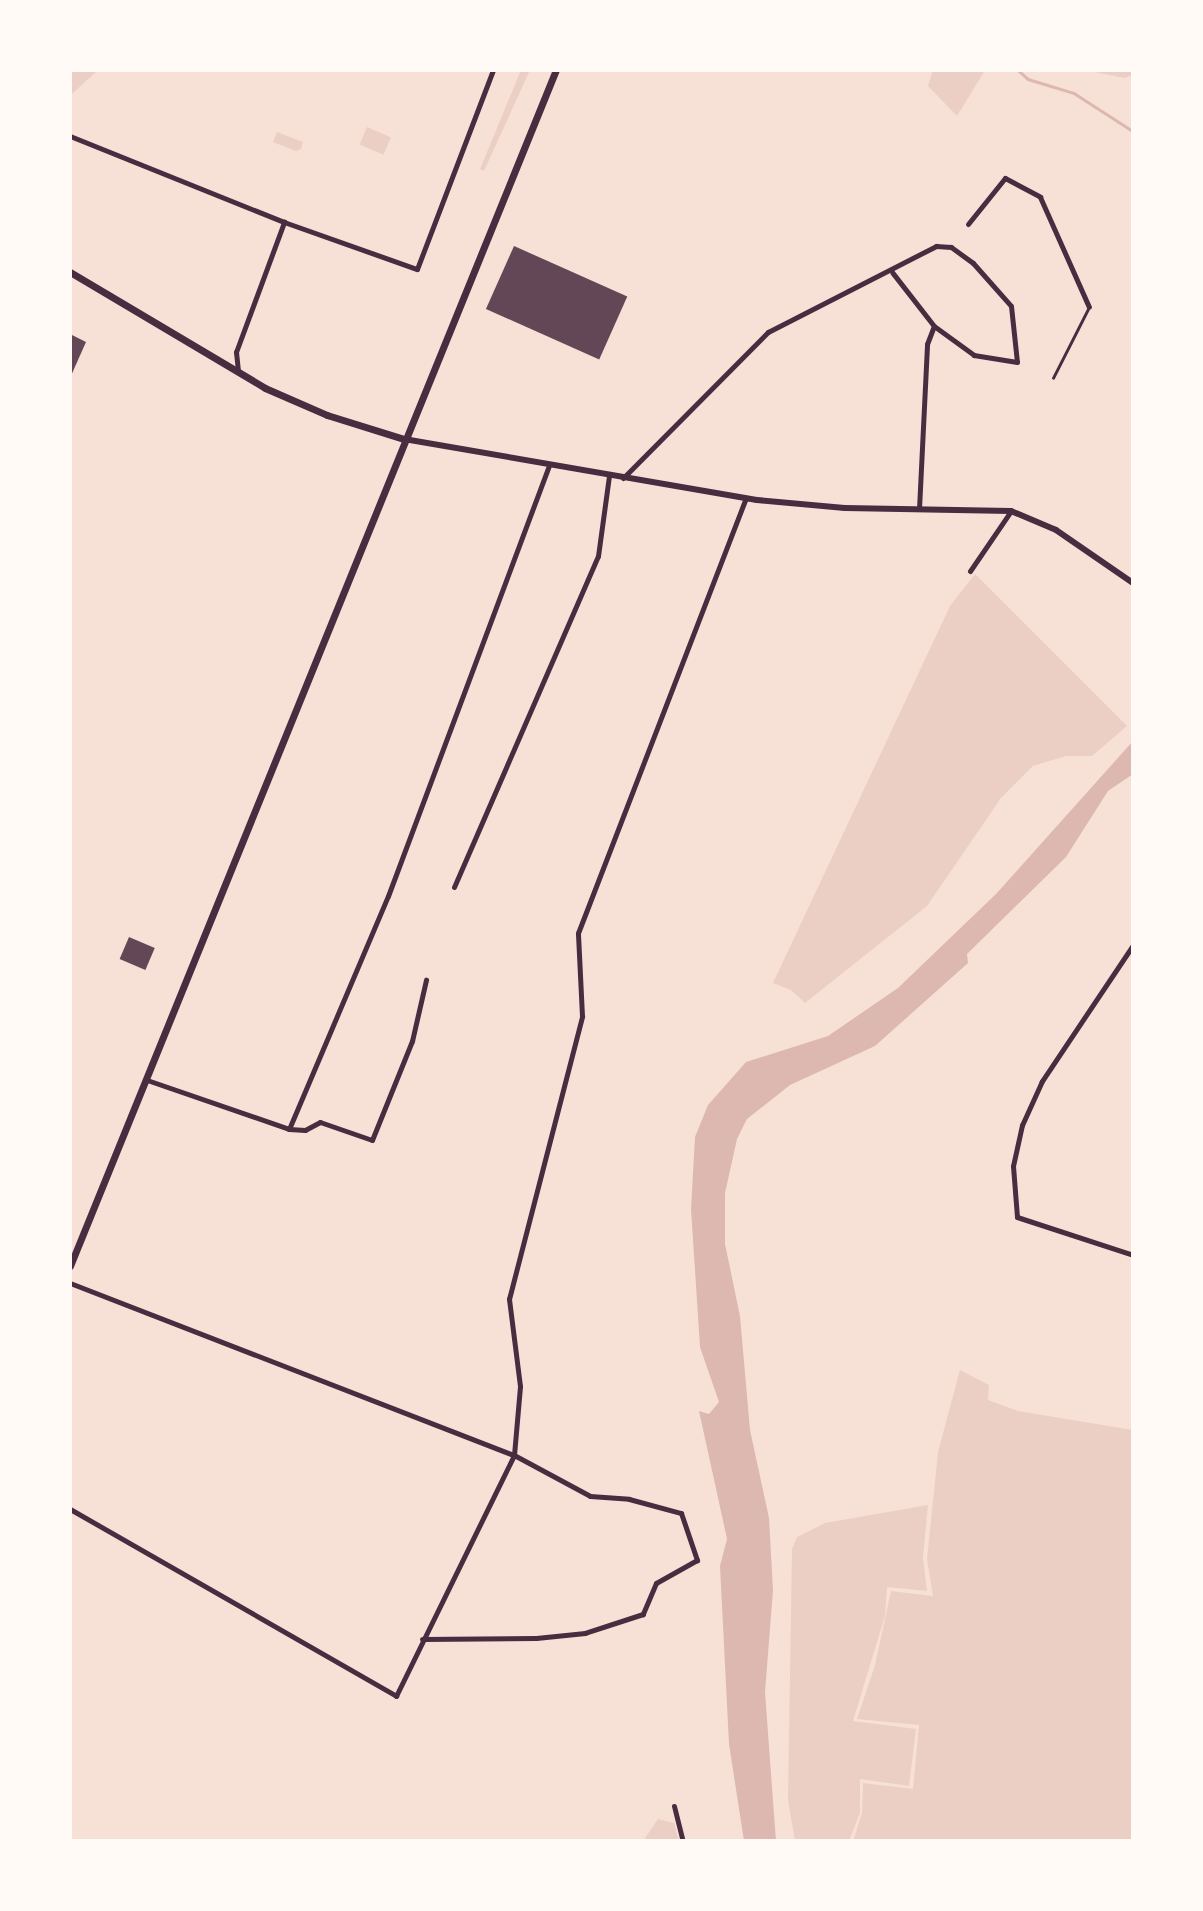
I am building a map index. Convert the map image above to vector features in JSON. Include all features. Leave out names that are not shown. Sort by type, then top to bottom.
[{"type":"main road","points":[[70,1266],[556,70]]},
{"type":"main road","points":[[70,272],[219,362],[317,412],[404,439]]},
{"type":"street","points":[[70,136],[284,222],[417,269],[493,70]]},
{"type":"street","points":[[968,223],[1005,178],[1040,197],[1089,307]]},
{"type":"street","points":[[238,372],[236,352],[284,222]]},
{"type":"street","points":[[623,478],[768,332],[878,273],[892,272],[936,246],[951,247],[974,263],[1011,306],[1017,362],[974,355],[934,326],[892,272]]},
{"type":"street","points":[[919,509],[927,344],[934,326]]},
{"type":"street","points":[[219,362],[236,352]]},
{"type":"street","points":[[404,439],[746,498],[845,508],[1012,511],[1056,530],[1133,583]]},
{"type":"street","points":[[289,1129],[388,896],[549,466]]},
{"type":"street","points":[[454,887],[598,556],[610,476]]},
{"type":"street","points":[[70,1509],[396,1696],[514,1455],[520,1385],[509,1299],[582,1016],[578,933],[746,498]]},
{"type":"street","points":[[970,571],[1012,511]]},
{"type":"street","points":[[1133,945],[1060,1051],[1022,1125],[1013,1166],[1017,1217],[1133,1255]]},
{"type":"street","points":[[147,1080],[289,1129],[305,1130],[320,1122],[372,1140],[412,1041],[426,980]]},
{"type":"street","points":[[70,1283],[514,1455],[590,1496],[629,1499],[681,1513],[694,1550],[695,1564],[656,1583],[643,1614],[573,1634],[422,1639]]},
{"type":"street","points":[[674,1806],[683,1841]]},
{"type":"lane","points":[[1053,378],[1089,307]]},
{"type":"shaded area","points":[[70,70],[98,70],[70,96]]},
{"type":"shaded area","points":[[521,70],[530,70],[484,171],[480,169]]},
{"type":"shaded area","points":[[933,70],[997,70],[984,72],[957,116],[928,86]]},
{"type":"shaded area","points":[[1085,70],[1133,70],[1133,75],[1124,78]]},
{"type":"shaded area","points":[[367,127],[391,137],[384,155],[360,144]]},
{"type":"shaded area","points":[[277,132],[303,142],[301,149],[296,151],[273,142]]},
{"type":"shaded area","points":[[975,574],[1127,726],[1092,756],[1066,756],[1033,766],[1001,798],[927,906],[805,1003],[791,990],[773,983],[950,606]]},
{"type":"shaded area","points":[[1133,741],[1133,774],[1108,791],[1066,857],[967,954],[968,963],[875,1046],[790,1085],[747,1119],[737,1139],[725,1193],[725,1244],[740,1316],[750,1430],[769,1518],[773,1590],[765,1692],[776,1841],[744,1841],[729,1744],[720,1566],[727,1539],[699,1411],[709,1414],[719,1402],[700,1347],[691,1209],[695,1137],[708,1105],[746,1062],[828,1036],[898,988],[997,893]]},
{"type":"shaded area","points":[[960,1370],[989,1385],[988,1400],[1018,1411],[1133,1430],[1133,1841],[853,1841],[862,1813],[863,1783],[913,1789],[919,1725],[857,1719],[875,1665],[891,1591],[933,1596],[927,1559],[938,1452]]},
{"type":"shaded area","points":[[928,1505],[923,1558],[927,1591],[887,1587],[885,1616],[853,1721],[916,1729],[909,1786],[860,1779],[860,1813],[849,1841],[795,1841],[788,1800],[792,1549],[797,1537],[825,1523]]},
{"type":"shaded area","points":[[658,1819],[674,1823],[679,1841],[643,1841]]},
{"type":"building","points":[[514,246],[627,296],[599,359],[486,309]]},
{"type":"building","points":[[70,334],[86,342],[70,378]]},
{"type":"building","points":[[129,937],[155,948],[145,970],[120,959]]},
{"type":"waterway","points":[[1018,70],[1028,79],[1074,93],[1133,131]]}]
